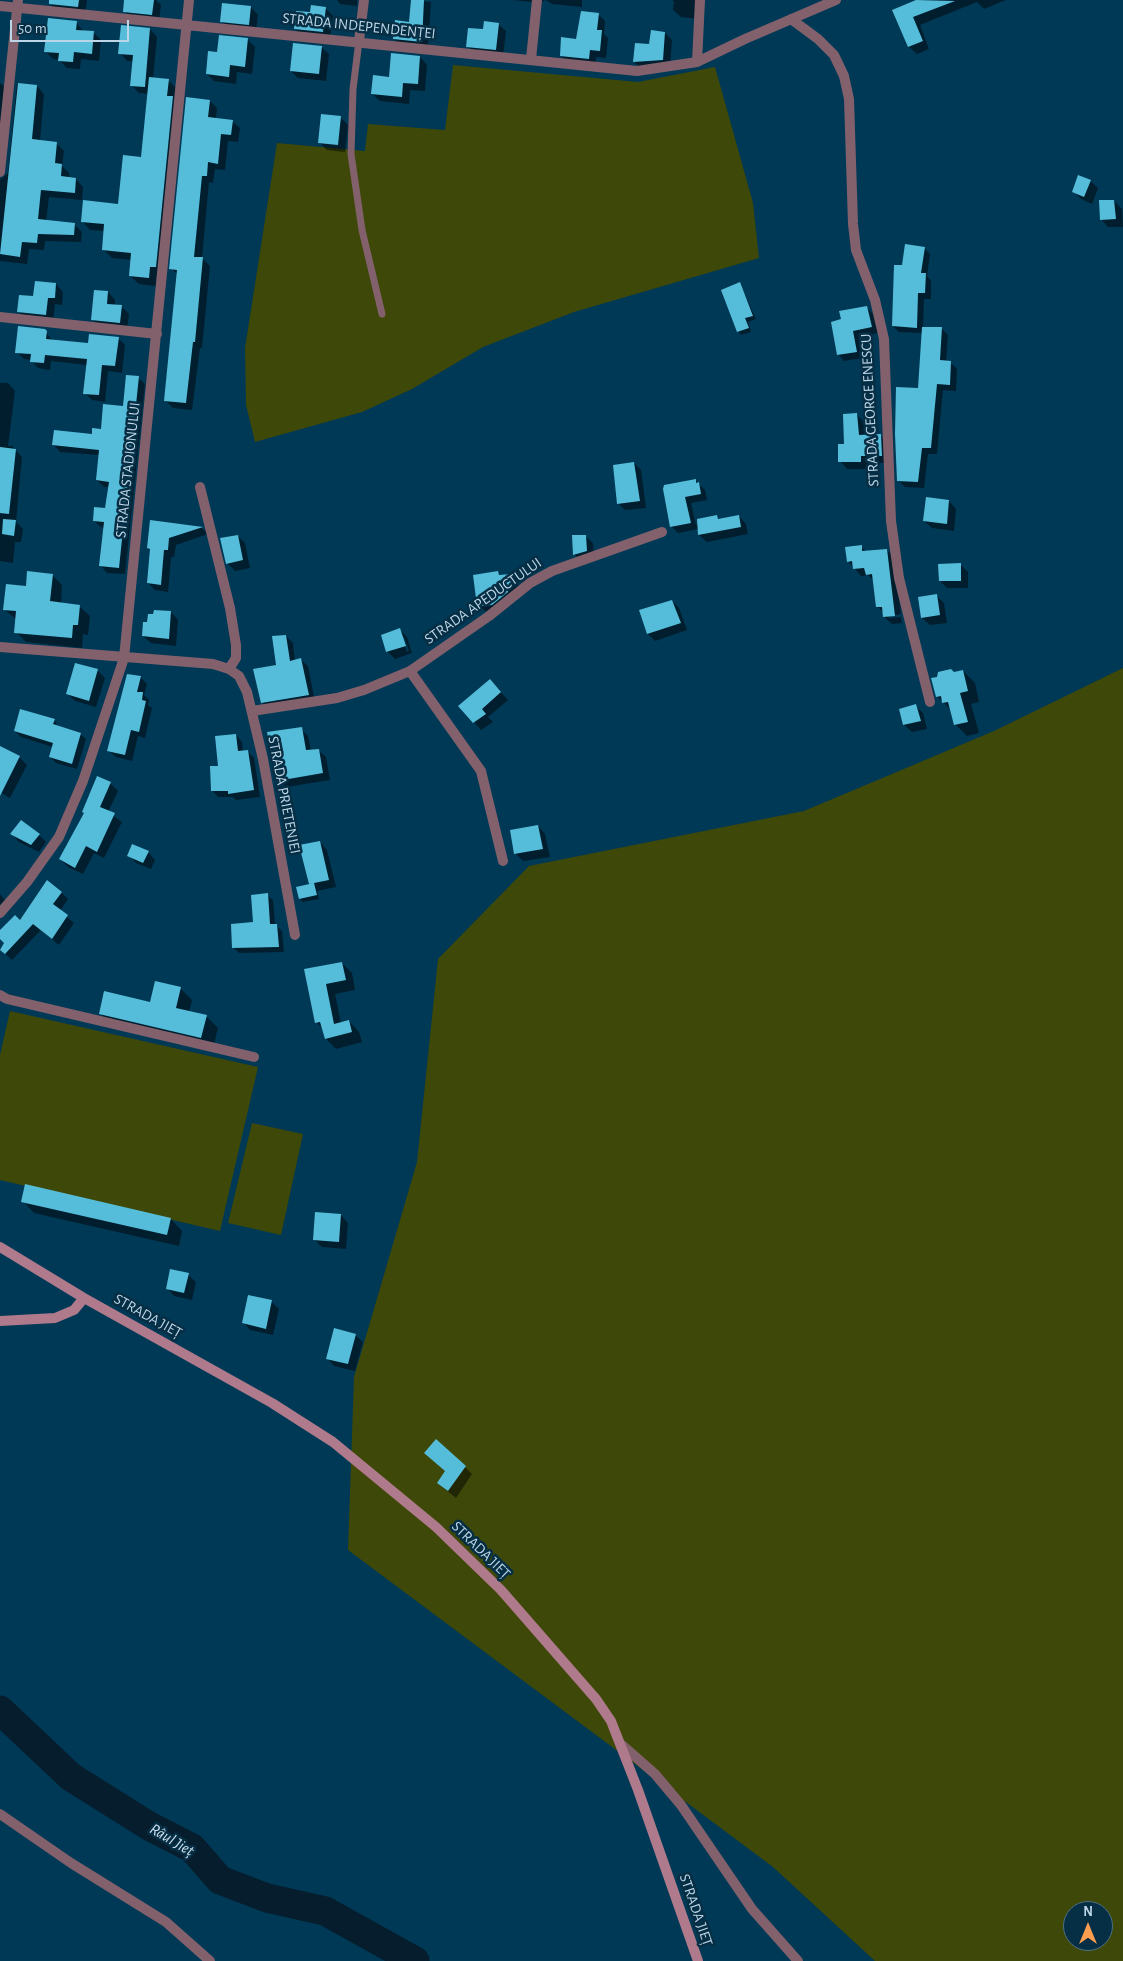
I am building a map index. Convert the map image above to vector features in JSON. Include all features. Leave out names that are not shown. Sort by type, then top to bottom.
[{"type":"main road","name":"STRADA JIEȚ","points":[[0,1247],[84,1298],[272,1403],[333,1442],[436,1528],[501,1590],[596,1699],[611,1721],[622,1746],[698,1961]]},
{"type":"main road","points":[[0,1321],[55,1318],[74,1310],[84,1298]]},
{"type":"street","name":"STRADA STADIONULUI","points":[[0,913],[27,882],[59,837],[83,781],[124,658],[158,334],[189,0]]},
{"type":"street","points":[[359,41],[364,0]]},
{"type":"street","points":[[532,59],[537,0]]},
{"type":"street","points":[[697,62],[700,0]]},
{"type":"street","points":[[791,19],[836,0]]},
{"type":"street","name":"STRADA INDEPENDENȚEI","points":[[0,6],[17,4],[187,25],[359,41],[638,71],[697,62],[791,19]]},
{"type":"street","points":[[0,172],[17,4]]},
{"type":"street","name":"STRADA GEORGE ENESCU","points":[[791,19],[818,39],[834,54],[844,76],[849,98],[853,224],[856,250],[875,300],[884,339],[891,521],[899,578],[930,702]]},
{"type":"street","points":[[0,317],[158,334]]},
{"type":"street","points":[[0,647],[124,658],[175,660],[213,664],[229,669],[236,658],[236,645],[230,608],[200,487]]},
{"type":"street","name":"STRADA APEDUCTULUI","points":[[252,711],[336,698],[364,690],[410,671],[489,616],[530,583],[552,571],[662,532]]},
{"type":"street","name":"STRADA PRIETENIEI","points":[[229,669],[240,676],[248,692],[263,759],[296,935]]},
{"type":"street","points":[[410,671],[481,771],[503,861]]},
{"type":"street","points":[[0,995],[7,999],[254,1057]]},
{"type":"street","points":[[622,1746],[655,1774],[671,1793],[752,1909],[798,1961]]},
{"type":"street","points":[[0,1814],[71,1863],[166,1922],[210,1961]]},
{"type":"lane","points":[[359,41],[353,89],[351,154],[362,230],[382,314]]},
{"type":"green space","points":[[453,65],[638,82],[715,67],[753,203],[759,258],[574,312],[483,347],[412,389],[362,412],[255,442],[246,405],[245,348],[277,143],[365,151],[368,124],[445,130]]},
{"type":"green space","points":[[1123,668],[1123,1961],[875,1961],[773,1867],[348,1550],[354,1377],[417,1162],[438,959],[529,866],[804,811],[994,731]]},
{"type":"green space","points":[[10,1011],[258,1067],[220,1231],[0,1180],[0,1055]]},
{"type":"green space","points":[[252,1123],[303,1134],[281,1235],[228,1223]]},
{"type":"building","points":[[49,0],[79,0],[78,7],[49,4]]},
{"type":"building","points":[[124,0],[154,0],[152,15],[123,12]]},
{"type":"building","points":[[411,0],[424,0],[422,42],[393,39],[395,20],[409,22]]},
{"type":"building","points":[[916,0],[955,1],[913,17],[923,41],[908,47],[892,10]]},
{"type":"building","points":[[222,3],[251,6],[249,25],[220,22]]},
{"type":"building","points":[[311,5],[326,7],[323,32],[294,29],[296,11],[310,12]]},
{"type":"building","points":[[581,11],[599,13],[597,30],[602,30],[600,51],[590,50],[589,59],[560,56],[561,37],[576,39]]},
{"type":"building","points":[[48,18],[77,21],[76,30],[94,31],[92,54],[74,52],[73,62],[58,61],[59,53],[44,52]]},
{"type":"building","points":[[484,21],[499,23],[496,50],[466,47],[468,28],[483,29]]},
{"type":"building","points":[[121,25],[150,28],[145,87],[130,86],[133,55],[118,54]]},
{"type":"building","points":[[651,30],[665,32],[663,60],[633,62],[635,43],[649,44]]},
{"type":"building","points":[[219,35],[248,38],[245,67],[230,65],[229,77],[206,74],[208,51],[217,52]]},
{"type":"building","points":[[293,43],[322,46],[319,74],[290,71]]},
{"type":"building","points":[[391,53],[420,56],[418,84],[403,83],[402,97],[371,94],[373,75],[389,77]]},
{"type":"building","points":[[149,77],[169,79],[167,96],[173,96],[156,267],[150,267],[149,278],[129,276],[131,253],[102,250],[104,224],[81,222],[83,200],[118,204],[123,155],[141,157]]},
{"type":"building","points":[[18,83],[37,85],[32,139],[57,142],[55,163],[62,164],[61,176],[76,178],[75,193],[41,190],[38,219],[75,223],[74,235],[38,234],[37,243],[22,242],[20,257],[0,254]]},
{"type":"building","points":[[186,97],[210,100],[208,117],[233,120],[231,135],[221,134],[218,164],[208,162],[207,176],[202,176],[194,257],[203,257],[195,342],[193,342],[186,403],[164,401],[177,270],[169,269]]},
{"type":"building","points":[[321,114],[341,116],[338,145],[318,143]]},
{"type":"building","points":[[1078,175],[1091,180],[1084,197],[1072,192]]},
{"type":"building","points":[[1099,200],[1114,200],[1116,219],[1100,220]]},
{"type":"building","points":[[905,244],[925,247],[921,273],[926,273],[925,293],[918,293],[917,328],[892,326],[894,265],[902,265]]},
{"type":"building","points":[[35,281],[56,283],[55,298],[48,298],[46,315],[17,312],[19,295],[33,296]]},
{"type":"building","points":[[740,282],[753,316],[745,318],[749,328],[737,332],[721,290]]},
{"type":"building","points":[[94,290],[108,291],[107,304],[122,305],[120,323],[91,320]]},
{"type":"building","points":[[867,306],[872,327],[853,331],[857,352],[837,355],[831,322],[841,319],[839,311]]},
{"type":"building","points":[[18,326],[45,329],[47,331],[46,339],[88,343],[89,334],[119,337],[115,366],[102,365],[99,395],[83,394],[87,359],[45,355],[44,363],[30,362],[31,354],[15,353]]},
{"type":"building","points":[[922,327],[942,327],[940,360],[951,361],[950,385],[937,384],[931,448],[922,448],[918,482],[897,481],[896,387],[918,388]]},
{"type":"building","points":[[126,375],[139,376],[119,568],[99,566],[104,522],[93,521],[94,507],[105,508],[109,482],[96,480],[99,450],[52,445],[54,430],[92,434],[92,428],[101,429],[103,404],[123,406]]},
{"type":"building","points":[[857,413],[859,435],[881,434],[882,456],[861,456],[861,462],[838,462],[838,444],[844,444],[843,414]]},
{"type":"building","points":[[0,447],[16,449],[9,514],[0,513]]},
{"type":"building","points":[[634,462],[640,501],[617,504],[613,465]]},
{"type":"building","points":[[696,479],[696,483],[699,482],[701,494],[685,497],[691,523],[670,527],[663,489],[664,485]]},
{"type":"building","points":[[926,497],[949,500],[947,524],[923,521]]},
{"type":"building","points":[[717,515],[718,519],[739,515],[741,527],[698,535],[697,519]]},
{"type":"building","points":[[3,519],[16,520],[14,536],[2,534]]},
{"type":"building","points":[[150,520],[203,527],[169,538],[168,550],[164,550],[161,585],[147,583],[150,549],[147,548]]},
{"type":"building","points":[[238,535],[243,560],[226,564],[220,538]]},
{"type":"building","points":[[572,535],[586,535],[587,551],[573,555]]},
{"type":"building","points":[[862,545],[862,551],[887,549],[895,616],[883,617],[882,607],[876,607],[872,574],[866,575],[864,568],[853,569],[852,561],[847,562],[845,547]]},
{"type":"building","points":[[961,563],[961,581],[939,581],[938,564]]},
{"type":"building","points":[[27,571],[53,574],[50,601],[80,605],[78,625],[73,625],[72,638],[14,633],[16,611],[3,610],[6,584],[26,586]]},
{"type":"building","points":[[498,571],[499,575],[511,574],[513,587],[508,588],[508,592],[492,605],[477,606],[473,575]]},
{"type":"building","points":[[937,594],[940,615],[921,618],[918,597]]},
{"type":"building","points":[[672,600],[681,623],[647,634],[639,610]]},
{"type":"building","points":[[154,610],[171,611],[169,639],[142,636],[143,622],[147,622],[148,614],[153,614]]},
{"type":"building","points":[[400,628],[406,646],[386,652],[381,635]]},
{"type":"building","points":[[286,635],[290,661],[301,658],[309,695],[261,703],[253,669],[276,665],[272,636]]},
{"type":"building","points":[[75,663],[98,669],[89,701],[66,694]]},
{"type":"building","points":[[951,669],[954,672],[963,670],[968,691],[960,693],[968,722],[954,725],[948,702],[942,703],[941,696],[936,697],[931,678],[937,677],[938,672]]},
{"type":"building","points":[[127,674],[141,676],[137,692],[143,692],[142,700],[146,701],[139,732],[131,730],[125,755],[107,751]]},
{"type":"building","points":[[490,679],[501,692],[482,709],[486,714],[473,723],[458,706]]},
{"type":"building","points":[[916,704],[921,721],[903,725],[899,709]]},
{"type":"building","points":[[20,709],[55,719],[53,724],[81,733],[72,764],[49,757],[53,743],[14,731]]},
{"type":"building","points":[[302,727],[306,750],[319,749],[323,773],[277,781],[267,732]]},
{"type":"building","points":[[236,734],[238,751],[248,750],[254,790],[228,794],[228,791],[211,791],[210,766],[218,766],[215,736]]},
{"type":"building","points":[[0,746],[20,756],[0,796]]},
{"type":"building","points":[[97,776],[111,782],[100,807],[115,813],[97,852],[86,846],[75,868],[59,859],[84,813],[82,812]]},
{"type":"building","points":[[21,820],[40,834],[31,845],[10,834]]},
{"type":"building","points":[[538,825],[543,849],[514,854],[510,830]]},
{"type":"building","points":[[320,841],[329,880],[309,884],[299,845]]},
{"type":"building","points":[[132,844],[149,851],[143,863],[127,856]]},
{"type":"building","points":[[47,880],[62,892],[53,904],[68,915],[52,939],[33,924],[5,954],[0,950],[4,943],[0,939],[0,930],[15,915],[20,920]]},
{"type":"building","points":[[314,883],[317,895],[299,899],[296,887]]},
{"type":"building","points":[[268,893],[270,924],[277,924],[279,947],[232,948],[231,924],[253,922],[251,895]]},
{"type":"building","points":[[342,962],[346,980],[326,984],[334,1024],[349,1020],[352,1032],[325,1039],[320,1022],[315,1023],[304,969]]},
{"type":"building","points":[[155,981],[181,987],[176,1008],[207,1015],[201,1038],[99,1014],[104,991],[150,1002]]},
{"type":"building","points":[[25,1184],[171,1218],[167,1235],[21,1202]]},
{"type":"building","points":[[315,1212],[341,1214],[339,1242],[313,1240]]},
{"type":"building","points":[[170,1269],[189,1273],[184,1293],[166,1289]]},
{"type":"building","points":[[248,1295],[272,1300],[266,1329],[242,1323]]},
{"type":"building","points":[[334,1328],[356,1334],[348,1364],[326,1359]]},
{"type":"building","points":[[436,1439],[466,1466],[448,1491],[437,1483],[445,1471],[424,1453]]},
{"type":"waterway","name":"Râul Jieț","points":[[0,1710],[71,1777],[149,1826],[192,1848],[220,1880],[267,1898],[325,1911],[415,1961]]}]
